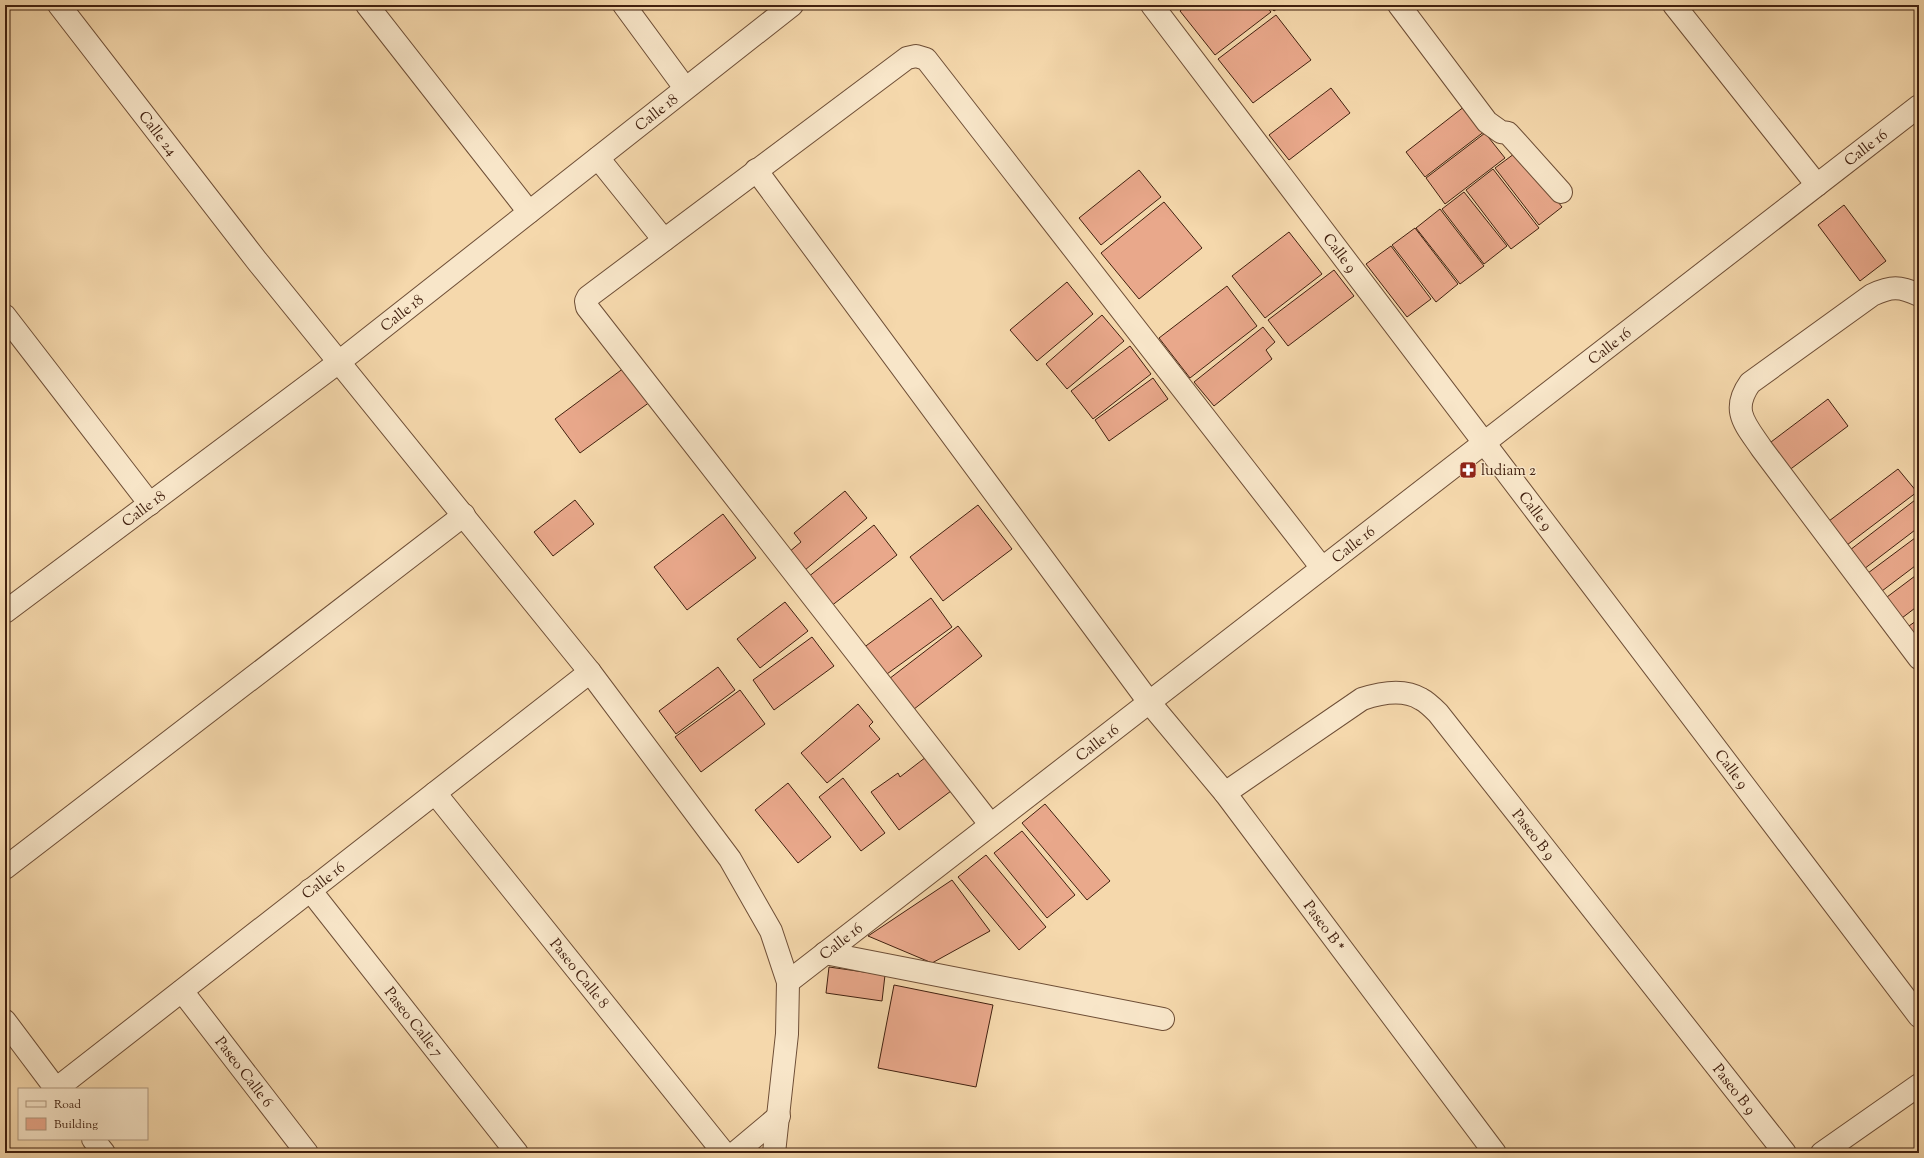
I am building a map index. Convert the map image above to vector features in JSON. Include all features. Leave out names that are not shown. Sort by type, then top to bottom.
[{"type":"street","name":"Calle 24","points":[[59,5],[257,260],[590,672],[730,859],[771,930],[788,982],[787,1034],[774,1153]]},
{"type":"street","points":[[367,5],[529,212]]},
{"type":"street","points":[[624,5],[685,88]]},
{"type":"street","name":"Calle 18","points":[[5,612],[339,362],[792,5]]},
{"type":"street","name":"Calle 9","points":[[1152,5],[1919,1016]]},
{"type":"street","points":[[1399,5],[1487,122],[1501,132],[1508,134],[1560,192]]},
{"type":"street","points":[[1674,5],[1817,185]]},
{"type":"street","points":[[990,824],[587,307],[586,301],[588,297],[907,58],[916,56],[926,59],[1322,568]]},
{"type":"street","name":"Calle 16","points":[[788,982],[990,824],[1919,106]]},
{"type":"street","points":[[598,158],[664,240]]},
{"type":"street","name":"Paseo B *","points":[[756,170],[1149,702],[1225,793],[1496,1153]]},
{"type":"street","points":[[1919,295],[1904,288],[1887,288],[1872,294],[1750,383],[1743,393],[1740,406],[1741,418],[1762,449],[1919,658]]},
{"type":"street","points":[[5,316],[150,504]]},
{"type":"street","points":[[5,868],[464,515]]},
{"type":"street","name":"Calle 16","points":[[57,1088],[590,672]]},
{"type":"street","name":"Paseo B 9","points":[[1225,793],[1362,698],[1382,692],[1402,693],[1420,698],[1438,713],[1785,1153]]},
{"type":"street","name":"Paseo Calle 8","points":[[435,793],[724,1153]]},
{"type":"street","name":"Paseo Calle 7","points":[[310,890],[517,1153]]},
{"type":"street","points":[[825,953],[1163,1019]]},
{"type":"street","name":"Paseo Calle 6","points":[[182,991],[307,1153]]},
{"type":"street","points":[[5,1022],[55,1088]]},
{"type":"street","points":[[1822,1153],[1919,1085]]},
{"type":"street","points":[[735,1153],[779,1116]]},
{"type":"street","points":[[94,1140],[104,1153]]},
{"type":"building","points":[[1187,5],[1265,5],[1271,12],[1215,55],[1180,11]]},
{"type":"building","points":[[1269,5],[1282,5],[1274,11]]},
{"type":"building","points":[[1276,15],[1311,60],[1253,103],[1218,59]]},
{"type":"building","points":[[1331,88],[1350,113],[1289,160],[1269,135]]},
{"type":"building","points":[[1465,106],[1485,131],[1425,177],[1406,152]]},
{"type":"building","points":[[1485,133],[1505,158],[1445,204],[1426,178]]},
{"type":"building","points":[[1518,151],[1562,207],[1539,225],[1495,168]]},
{"type":"building","points":[[1493,169],[1539,228],[1511,249],[1466,190]]},
{"type":"building","points":[[1139,170],[1161,197],[1101,245],[1079,218]]},
{"type":"building","points":[[1464,192],[1507,246],[1484,264],[1442,209]]},
{"type":"building","points":[[1164,202],[1202,248],[1139,299],[1101,253]]},
{"type":"building","points":[[1844,205],[1886,261],[1860,281],[1818,225]]},
{"type":"building","points":[[1440,209],[1484,266],[1460,284],[1416,228]]},
{"type":"building","points":[[1415,228],[1458,284],[1436,302],[1392,245]]},
{"type":"building","points":[[1289,232],[1322,274],[1265,318],[1232,276]]},
{"type":"building","points":[[1391,246],[1431,299],[1407,317],[1366,264]]},
{"type":"building","points":[[1334,270],[1354,296],[1288,346],[1268,320]]},
{"type":"building","points":[[1067,282],[1093,314],[1037,361],[1010,330]]},
{"type":"building","points":[[1227,286],[1257,326],[1190,378],[1159,338]]},
{"type":"building","points":[[1102,315],[1124,341],[1067,389],[1046,364]]},
{"type":"building","points":[[1263,327],[1275,342],[1266,350],[1272,359],[1214,406],[1194,382]]},
{"type":"building","points":[[1130,346],[1151,374],[1093,419],[1071,391]]},
{"type":"building","points":[[628,365],[654,399],[580,453],[555,419]]},
{"type":"building","points":[[1153,378],[1168,399],[1109,441],[1095,420]]},
{"type":"building","points":[[1828,399],[1848,426],[1788,471],[1767,445]]},
{"type":"building","points":[[1898,469],[1917,492],[1847,545],[1829,521]]},
{"type":"building","points":[[845,491],[867,518],[805,570],[789,552],[801,542],[794,533]]},
{"type":"building","points":[[1919,497],[1919,527],[1864,569],[1850,550]]},
{"type":"building","points":[[575,500],[594,524],[553,556],[534,532]]},
{"type":"building","points":[[978,505],[1012,549],[943,601],[910,557]]},
{"type":"building","points":[[723,514],[756,558],[687,610],[654,567]]},
{"type":"building","points":[[874,525],[897,555],[826,610],[803,581]]},
{"type":"building","points":[[1919,535],[1919,563],[1882,591],[1868,573]]},
{"type":"building","points":[[1919,573],[1919,605],[1902,618],[1887,597]]},
{"type":"building","points":[[931,598],[952,627],[880,679],[859,651]]},
{"type":"building","points":[[785,602],[808,631],[760,668],[737,639]]},
{"type":"building","points":[[1919,619],[1919,645],[1906,628]]},
{"type":"building","points":[[958,626],[982,656],[909,713],[885,682]]},
{"type":"building","points":[[812,637],[834,666],[774,710],[753,680]]},
{"type":"building","points":[[718,667],[735,690],[676,734],[659,711]]},
{"type":"building","points":[[740,690],[765,724],[701,772],[675,737]]},
{"type":"building","points":[[858,704],[873,722],[869,726],[880,739],[827,783],[801,753]]},
{"type":"building","points":[[930,754],[955,788],[899,830],[871,792],[898,773],[900,777]]},
{"type":"building","points":[[843,778],[885,833],[861,851],[819,797]]},
{"type":"building","points":[[788,783],[831,837],[798,863],[755,810]]},
{"type":"building","points":[[1045,804],[1110,881],[1087,900],[1022,823]]},
{"type":"building","points":[[1022,831],[1075,895],[1047,918],[994,853]]},
{"type":"building","points":[[986,855],[1046,927],[1019,950],[958,877]]},
{"type":"building","points":[[952,880],[990,931],[932,963],[868,936]]},
{"type":"building","points":[[829,967],[885,975],[882,1001],[826,993]]},
{"type":"building","points":[[894,985],[993,1005],[976,1087],[878,1068]]},
{"type":"place","name":"ludiam 2","points":[[1468,470]]}]
